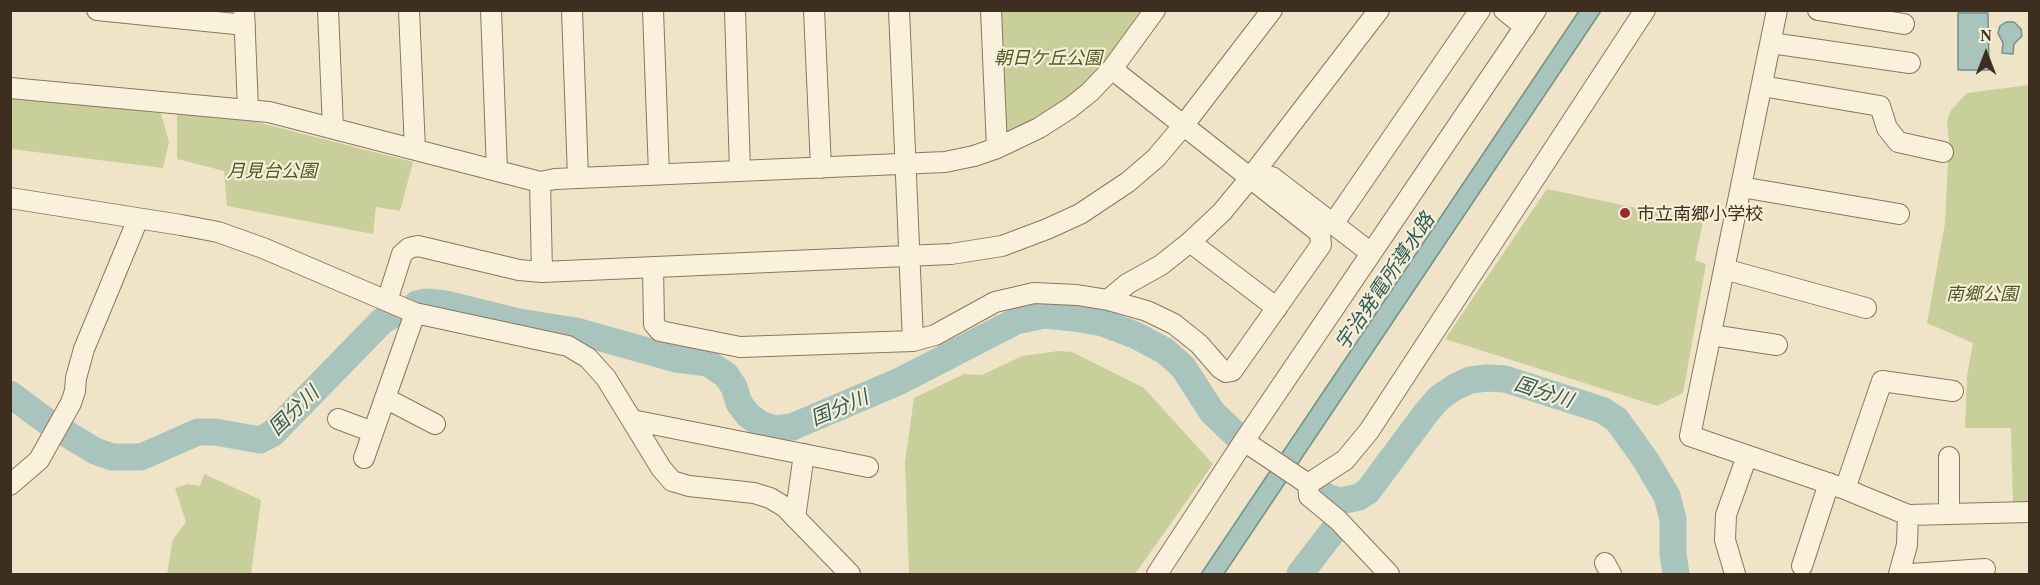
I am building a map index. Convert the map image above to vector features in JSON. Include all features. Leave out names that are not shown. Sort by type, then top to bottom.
[{"type":"street","points":[[97,10],[244,18],[248,110]]},
{"type":"street","points":[[328,10],[333,128]]},
{"type":"street","points":[[409,10],[416,150]]},
{"type":"street","points":[[490,10],[497,171]]},
{"type":"street","points":[[572,10],[579,178]]},
{"type":"street","points":[[653,10],[659,174]]},
{"type":"street","points":[[735,10],[740,171]]},
{"type":"street","points":[[814,10],[821,168]]},
{"type":"street","points":[[899,10],[913,341]]},
{"type":"street","points":[[992,10],[997,148]]},
{"type":"street","points":[[10,88],[269,112],[540,182],[555,179],[659,174],[906,165],[945,162],[974,156],[1039,128],[1090,92],[1112,69],[1155,10]]},
{"type":"street","points":[[387,301],[402,254],[409,248],[418,246],[519,270],[542,272],[951,254],[1002,246],[1047,230],[1080,214],[1128,182],[1156,158],[1272,10]]},
{"type":"street","points":[[1108,300],[1127,284],[1161,265],[1222,212],[1379,10]]},
{"type":"street","points":[[1333,224],[1480,10]]},
{"type":"street","points":[[1157,574],[1244,441],[1530,19],[1504,10]]},
{"type":"street","points":[[1308,484],[1345,460],[1369,431],[1645,10]]},
{"type":"street","points":[[1777,10],[1690,436],[1837,486],[1908,515],[2030,512]]},
{"type":"street","points":[[1818,10],[1904,24]]},
{"type":"street","points":[[1771,43],[1910,63]]},
{"type":"street","points":[[653,267],[654,324],[660,331],[740,347],[913,341],[934,335],[995,302],[1034,293],[1077,295],[1108,300],[1147,311],[1174,324],[1199,344],[1220,368],[1226,372],[1233,371],[1321,245],[1320,233],[1112,69]]},
{"type":"street","points":[[1762,86],[1880,106],[1887,128],[1898,142],[1943,152]]},
{"type":"street","points":[[1250,178],[1262,175],[1272,177],[1371,253]]},
{"type":"street","points":[[540,182],[542,272]]},
{"type":"street","points":[[1741,187],[1899,214]]},
{"type":"street","points":[[10,198],[218,232],[263,248],[416,313],[568,346],[588,358],[606,378],[661,468],[672,481],[689,486],[754,493],[771,498],[785,507],[850,574]]},
{"type":"street","points":[[10,485],[39,460],[62,419],[75,391],[84,349],[138,219]]},
{"type":"street","points":[[1190,242],[1277,308]]},
{"type":"street","points":[[1724,269],[1866,308]]},
{"type":"street","points":[[364,458],[416,313]]},
{"type":"street","points":[[1711,335],[1777,345]]},
{"type":"street","points":[[1802,566],[1882,381],[1953,391]]},
{"type":"street","points":[[386,398],[435,424]]},
{"type":"street","points":[[338,419],[373,432]]},
{"type":"street","points":[[633,420],[868,467]]},
{"type":"street","points":[[1244,441],[1308,484]]},
{"type":"street","points":[[795,518],[804,454]]},
{"type":"street","points":[[1735,574],[1725,540],[1726,514],[1747,456]]},
{"type":"street","points":[[1949,457],[1949,514]]},
{"type":"street","points":[[1308,484],[1309,496],[1338,520],[1389,574]]},
{"type":"street","points":[[1899,574],[1907,545],[1908,515]]},
{"type":"street","points":[[1911,574],[1985,569]]},
{"type":"green space","name":"朝日ケ丘公園","points":[[999,11],[1148,11],[1122,45],[1074,98],[1013,137],[1004,130]]},
{"type":"green space","name":"南郷公園","points":[[2029,85],[2029,508],[2013,508],[2011,428],[1965,428],[1967,376],[1973,343],[1927,323],[1945,223],[1949,142],[1947,121],[1951,110],[1967,93]]},
{"type":"green space","points":[[10,93],[160,110],[169,142],[163,168],[11,149]]},
{"type":"green space","name":"月見台公園","points":[[177,112],[237,117],[413,162],[400,211],[376,207],[373,234],[227,206],[224,171],[177,159]]},
{"type":"green space","points":[[1547,189],[1703,222],[1695,260],[1706,264],[1683,393],[1657,406],[1445,339]]},
{"type":"green space","points":[[1058,351],[1072,352],[1144,388],[1213,464],[1135,574],[909,574],[905,462],[914,398],[964,374],[982,375],[1022,356]]},
{"type":"green space","points":[[204,474],[261,500],[251,574],[167,574],[173,539],[186,522],[175,488],[188,484],[200,486]]},
{"type":"water","name":"宇治発電所導水路","points":[[1579,11],[1601,11],[1224,574],[1201,574]]},
{"type":"water","points":[[1958,13],[1988,13],[1989,70],[1958,70]]},
{"type":"water","points":[[2006,22],[2014,22],[2021,29],[2022,36],[2014,44],[2013,54],[2002,53],[2003,43],[1998,33],[2000,26]]},
{"type":"waterway","name":"国分川","points":[[417,304],[426,302],[446,304],[519,322],[576,331],[676,359],[708,363],[726,375],[734,387],[739,403],[748,415],[760,424],[775,429],[792,427],[900,381],[1016,321],[1044,315],[1075,318],[1103,323],[1135,335],[1165,351],[1183,367],[1212,412],[1235,434]]},
{"type":"waterway","name":"国分川","points":[[10,394],[49,423],[95,451],[112,457],[141,457],[198,432],[215,432],[260,440],[273,433],[382,321],[393,315]]},
{"type":"waterway","name":"国分川","points":[[1315,489],[1329,498],[1341,501],[1359,497],[1368,491],[1439,398],[1470,380],[1505,379],[1602,410],[1617,420],[1645,459],[1667,496],[1673,519],[1673,554],[1676,574]]},
{"type":"waterway","points":[[1300,574],[1336,527]]},
{"type":"place","name":"市立南郷小学校","points":[[1625,213]]}]
